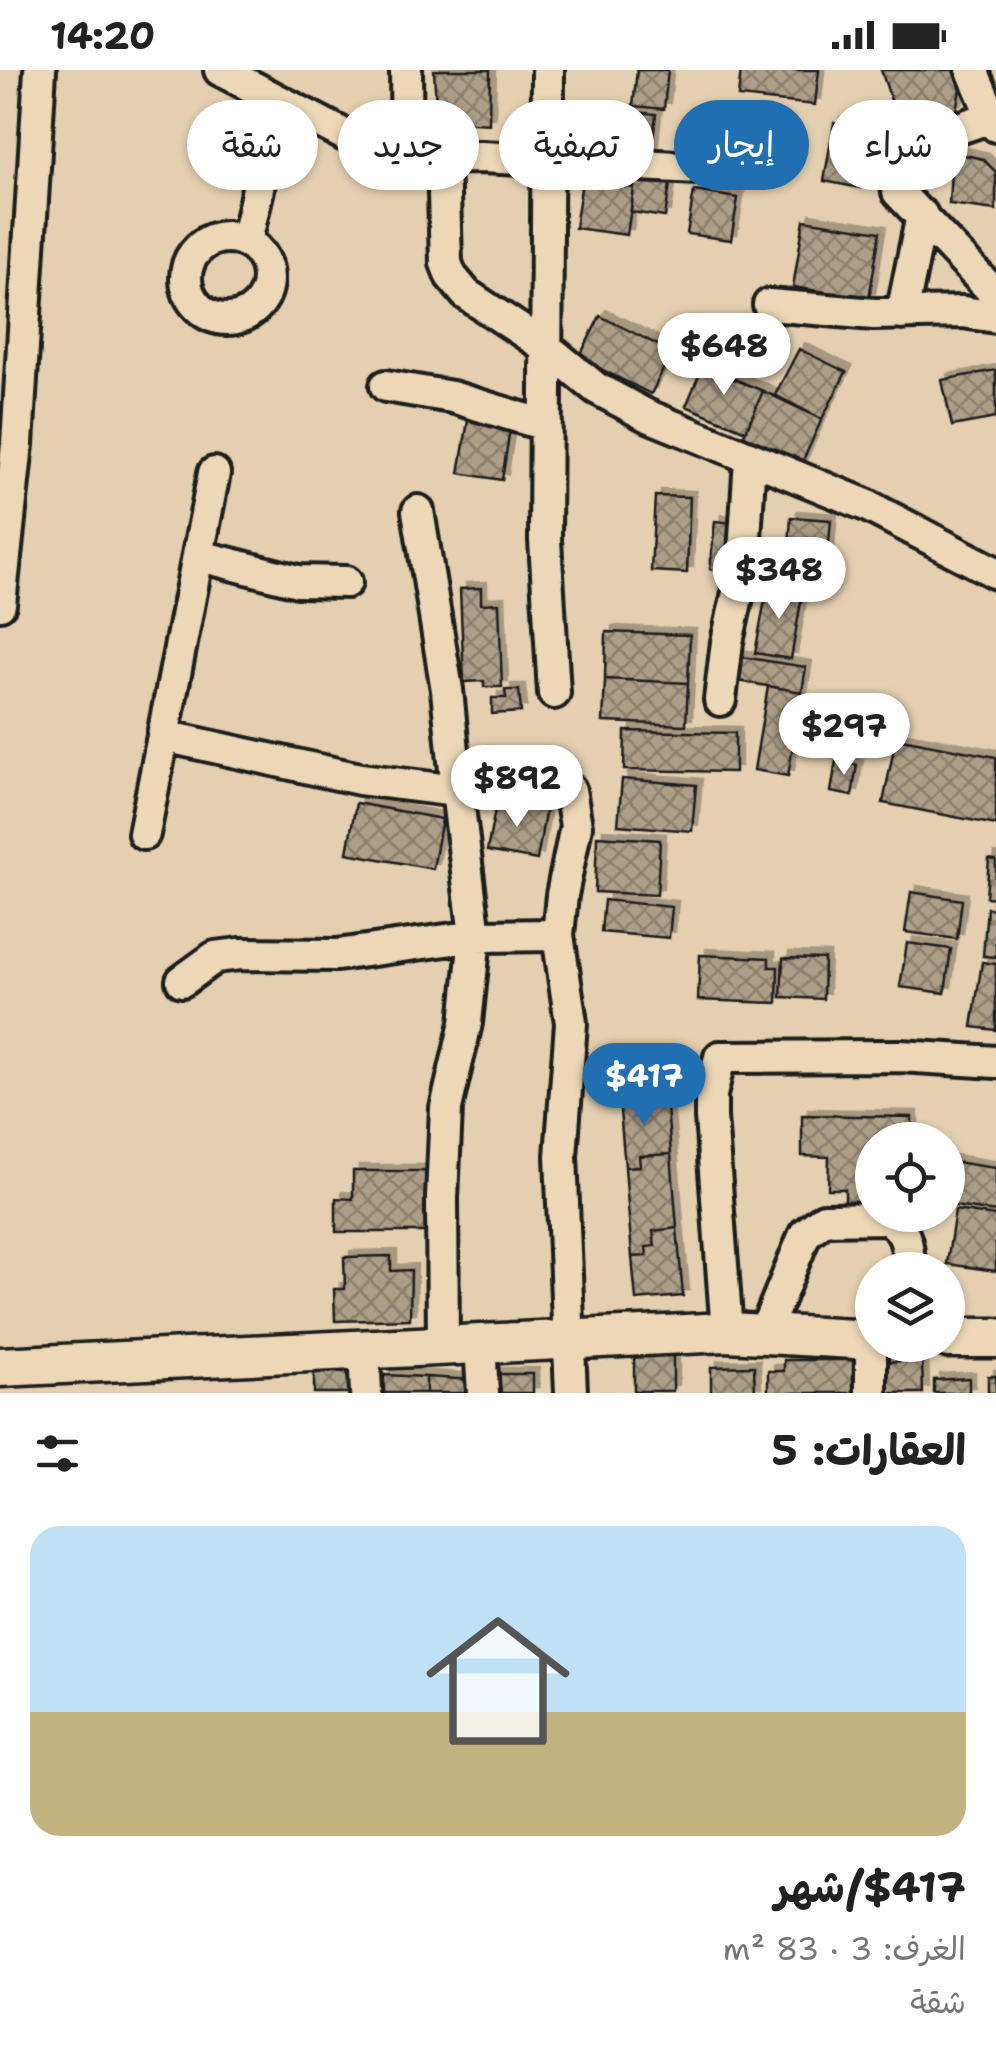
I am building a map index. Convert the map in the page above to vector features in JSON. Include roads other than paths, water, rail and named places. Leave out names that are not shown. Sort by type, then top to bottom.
[{"type":"main road","points":[[0,1367],[745,1333],[855,1339]]},
{"type":"main road","points":[[965,1338],[996,1338]]},
{"type":"street","points":[[0,604],[18,444],[13,300],[34,196],[40,70]]},
{"type":"street","points":[[220,70],[275,100]]},
{"type":"street","points":[[406,70],[406,100]]},
{"type":"street","points":[[547,100],[548,70]]},
{"type":"street","points":[[972,70],[994,121],[904,147],[897,153],[894,171],[898,192],[996,295]]},
{"type":"street","points":[[246,242],[258,190]]},
{"type":"street","points":[[443,190],[444,242],[451,276],[466,294],[546,347],[596,388],[646,415],[866,505],[996,573]]},
{"type":"street","points":[[546,190],[545,540],[554,693]]},
{"type":"street","points":[[902,314],[922,215]]},
{"type":"street","points":[[769,305],[807,310],[996,316]]},
{"type":"street","points":[[386,386],[452,396],[544,425]]},
{"type":"street","points":[[720,700],[727,642],[743,570],[750,458]]},
{"type":"street","points":[[144,834],[214,473]]},
{"type":"street","points":[[418,512],[447,690],[475,936],[466,1023],[446,1108],[442,1198],[462,1346],[482,1393]]},
{"type":"street","points":[[200,556],[298,580],[346,582]]},
{"type":"street","points":[[164,736],[360,779],[458,791],[553,780],[570,790],[576,826],[558,935],[571,1023],[561,1156],[571,1393]]},
{"type":"street","points":[[182,981],[215,957],[337,955],[475,936],[558,935]]},
{"type":"street","points":[[745,1333],[711,1117],[720,1057],[900,1056],[996,1062]]},
{"type":"street","points":[[745,1333],[804,1234],[824,1218],[894,1221],[904,1234],[908,1252]]},
{"type":"street","points":[[364,1348],[366,1393]]},
{"type":"street","points":[[871,1393],[872,1362]]}]
